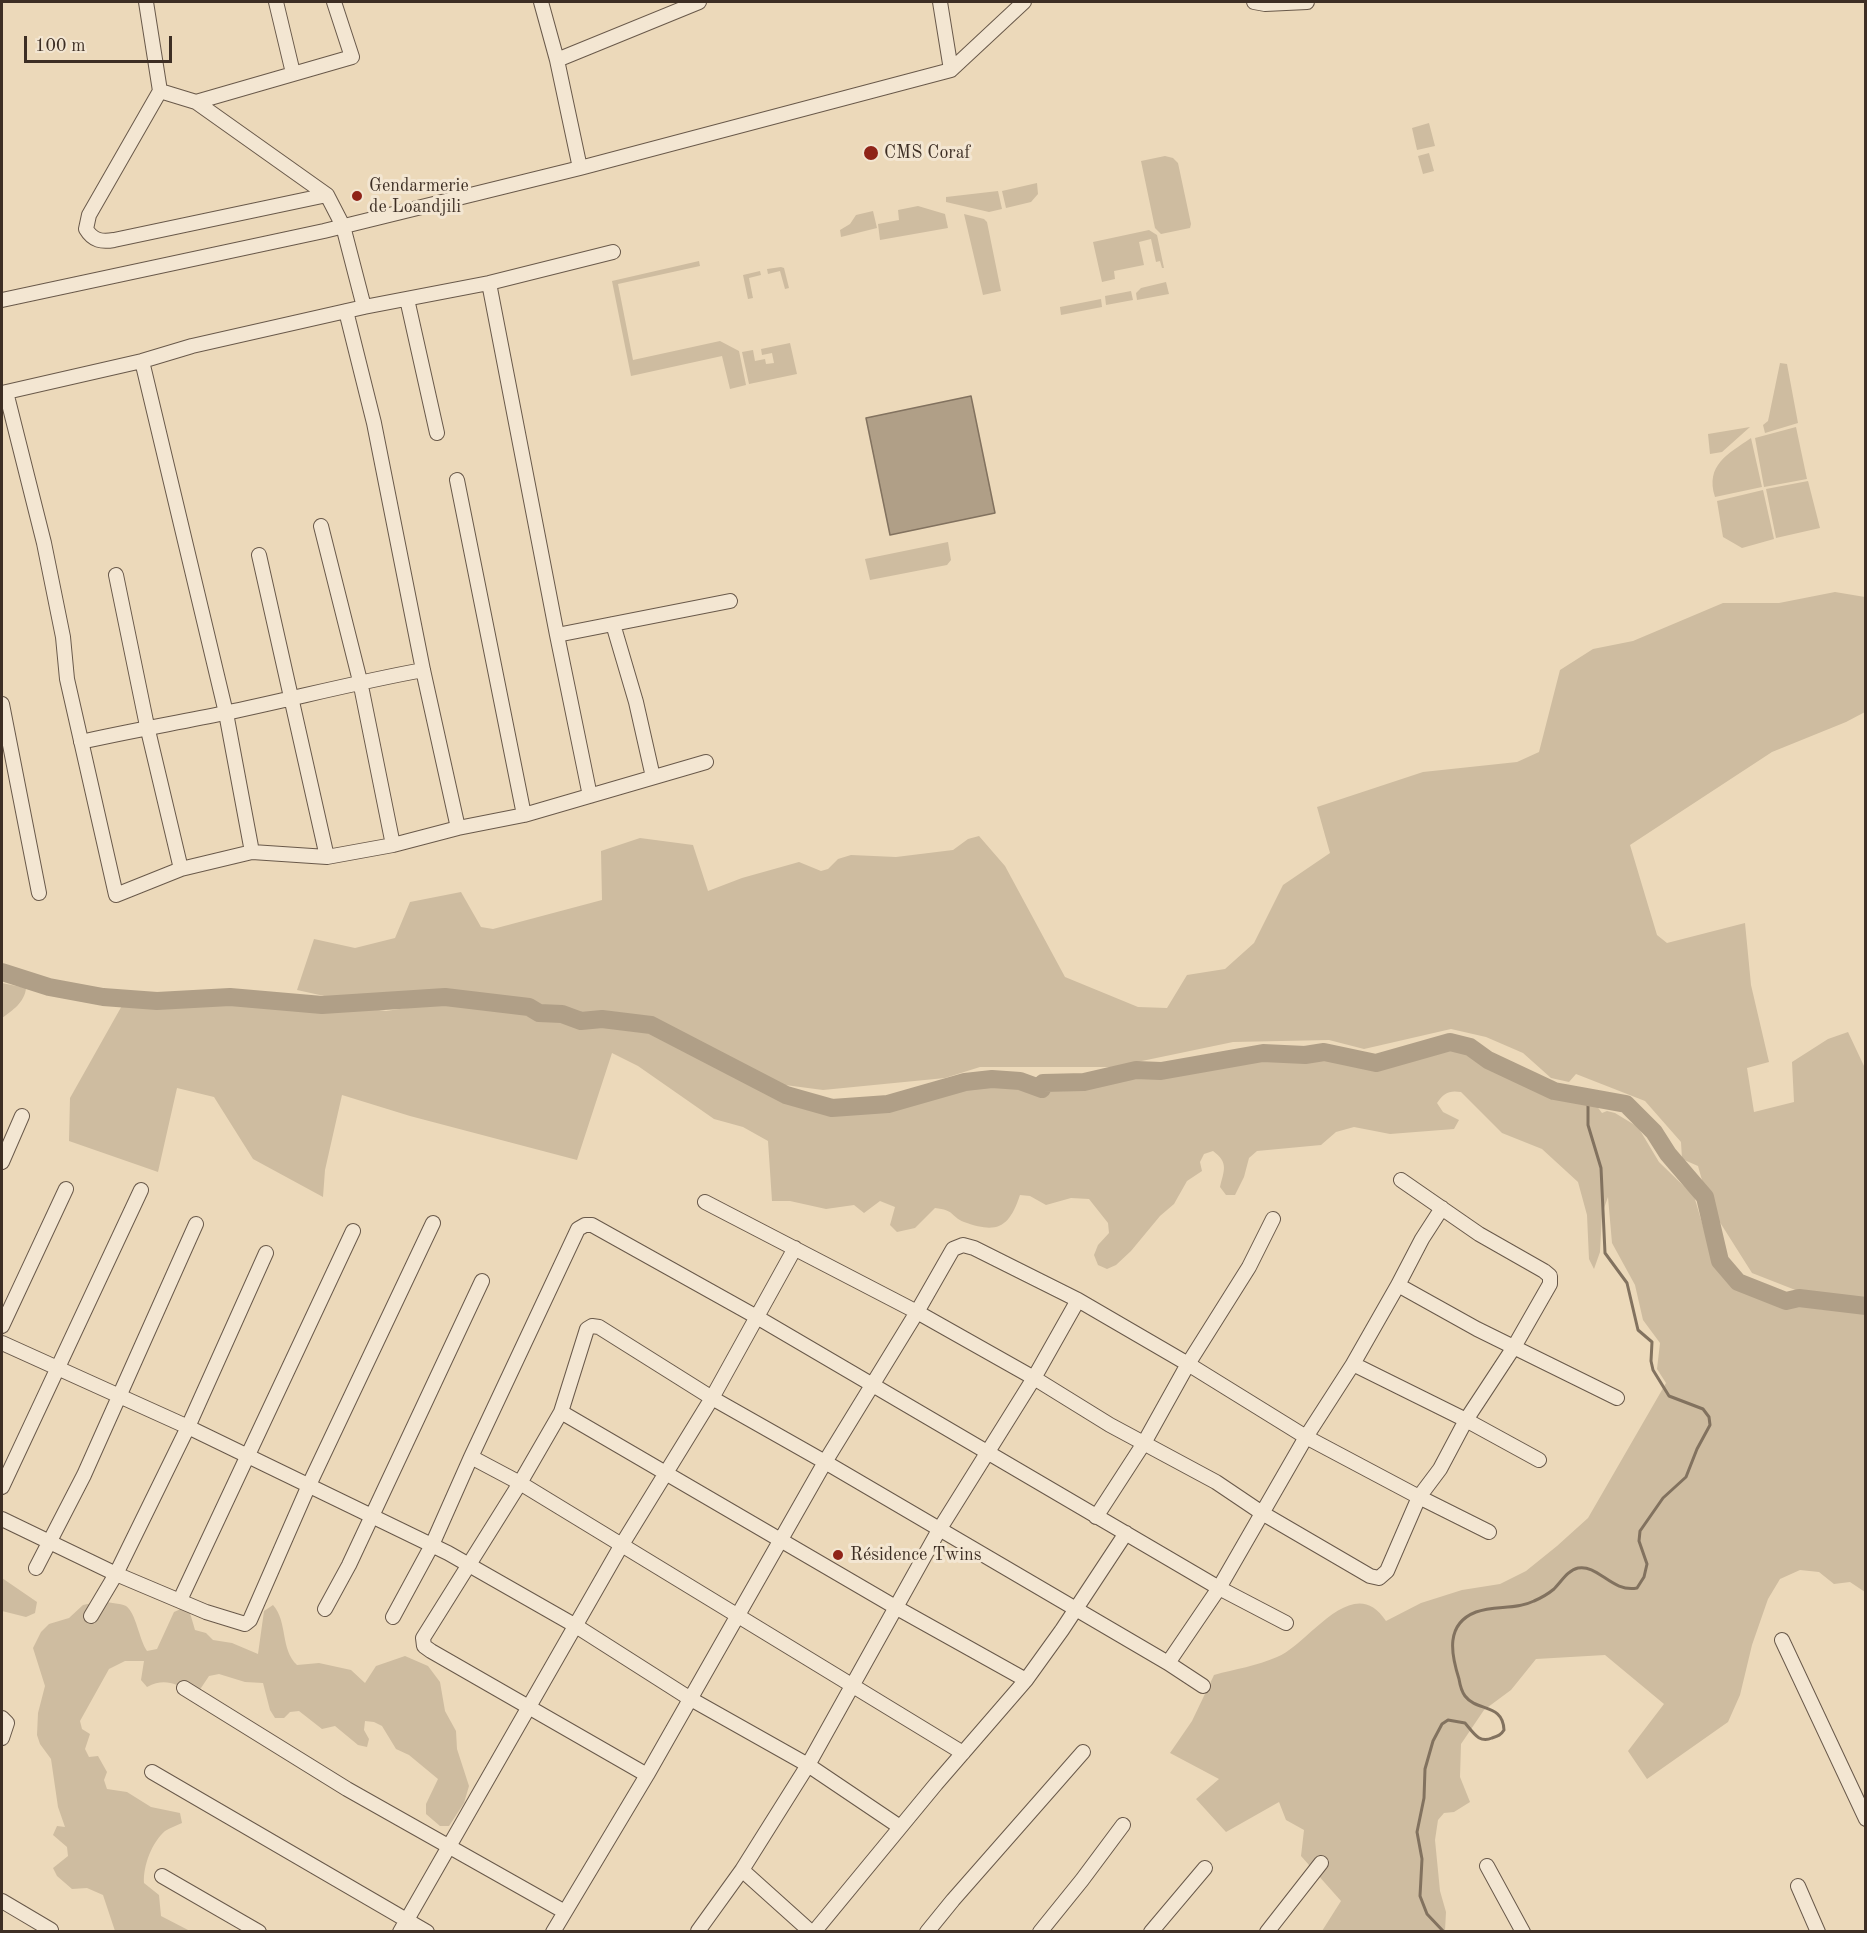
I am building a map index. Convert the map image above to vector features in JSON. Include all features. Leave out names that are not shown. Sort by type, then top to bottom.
[{"type":"street","points":[[146,2],[160,91],[89,214],[86,229],[95,239],[103,242],[114,240],[327,195]]},
{"type":"street","points":[[276,2],[293,73]]},
{"type":"street","points":[[196,102],[352,57],[334,2]]},
{"type":"street","points":[[541,2],[557,60],[580,168]]},
{"type":"street","points":[[557,60],[699,2]]},
{"type":"street","points":[[940,2],[951,70]]},
{"type":"street","points":[[2,300],[343,226],[580,168],[951,70],[1024,2]]},
{"type":"street","points":[[1254,2],[1265,4],[1307,2]]},
{"type":"street","points":[[160,91],[196,102],[327,195],[343,226],[364,307]]},
{"type":"street","points":[[613,252],[489,283],[364,307],[192,346],[142,361],[4,393],[44,543],[63,637],[67,679],[116,895],[181,869],[252,852],[327,857],[393,845],[458,828],[524,815],[706,762]]},
{"type":"street","points":[[489,283],[590,796]]},
{"type":"street","points":[[407,299],[438,433]]},
{"type":"street","points":[[346,311],[374,423],[423,670],[458,828]]},
{"type":"street","points":[[142,361],[226,713],[252,852]]},
{"type":"street","points":[[457,480],[524,815]]},
{"type":"street","points":[[321,526],[360,681],[393,845]]},
{"type":"street","points":[[259,555],[327,857]]},
{"type":"street","points":[[116,575],[147,726],[181,869]]},
{"type":"street","points":[[557,635],[730,601]]},
{"type":"street","points":[[613,624],[636,702],[653,777]]},
{"type":"street","points":[[81,742],[147,726],[226,713],[360,681],[423,670]]},
{"type":"street","points":[[2,704],[5,745],[39,893]]},
{"type":"street","points":[[2,1162],[22,1116]]},
{"type":"street","points":[[705,1202],[917,1312],[1034,1378],[1110,1425],[1216,1482],[1262,1513],[1370,1576],[1379,1578],[1387,1571],[1419,1497],[1440,1469],[1466,1420],[1514,1347],[1550,1284],[1550,1276],[1544,1271],[1479,1234],[1401,1180]]},
{"type":"street","points":[[2,1326],[66,1190]]},
{"type":"street","points":[[2,1487],[141,1190]]},
{"type":"street","points":[[1168,1663],[1219,1588],[1306,1437],[1353,1364],[1422,1239],[1442,1208]]},
{"type":"street","points":[[1096,1517],[1144,1443],[1188,1364],[1249,1267],[1272,1219]]},
{"type":"street","points":[[2,1519],[116,1574],[206,1612],[245,1624],[250,1620],[309,1485],[433,1222]]},
{"type":"street","points":[[36,1568],[84,1475],[196,1224]]},
{"type":"street","points":[[393,1617],[432,1545],[578,1229],[585,1225],[592,1225],[755,1316],[1219,1588],[1286,1623]]},
{"type":"street","points":[[180,1600],[353,1231]]},
{"type":"street","points":[[554,1932],[647,1775],[825,1462],[873,1386],[953,1249],[963,1245],[974,1248],[1078,1300],[1306,1437],[1489,1532]]},
{"type":"street","points":[[404,1926],[621,1546],[712,1398],[755,1316],[795,1248]]},
{"type":"street","points":[[91,1616],[116,1574],[188,1427],[266,1253]]},
{"type":"street","points":[[325,1610],[350,1565],[482,1281]]},
{"type":"street","points":[[1398,1285],[1449,1314],[1617,1398]]},
{"type":"street","points":[[698,1931],[742,1870],[808,1765],[939,1530],[1034,1378],[1078,1300]]},
{"type":"street","points":[[647,1775],[431,1652],[424,1646],[423,1638],[520,1484],[561,1412],[587,1329],[592,1326],[599,1327],[712,1398],[1168,1663],[1203,1686]]},
{"type":"street","points":[[2,1344],[188,1427],[469,1564],[576,1626],[689,1698],[808,1765],[900,1827]]},
{"type":"street","points":[[1353,1364],[1466,1420],[1539,1460]]},
{"type":"street","points":[[561,1412],[666,1475],[1026,1680]]},
{"type":"street","points":[[471,1457],[520,1484],[963,1753]]},
{"type":"street","points":[[742,1870],[812,1932],[1026,1680],[1077,1610],[1126,1533]]},
{"type":"street","points":[[1782,1640],[1866,1819]]},
{"type":"street","points":[[184,1688],[347,1789],[565,1912]]},
{"type":"street","points":[[2,1718],[7,1723],[2,1738]]},
{"type":"street","points":[[927,1932],[952,1900],[1083,1752]]},
{"type":"street","points":[[152,1772],[404,1926],[427,1932]]},
{"type":"street","points":[[1040,1932],[1123,1825]]},
{"type":"street","points":[[1267,1932],[1322,1863]]},
{"type":"street","points":[[1487,1866],[1523,1932]]},
{"type":"street","points":[[1150,1932],[1205,1868]]},
{"type":"street","points":[[162,1876],[259,1932]]},
{"type":"street","points":[[1798,1886],[1818,1932]]},
{"type":"street","points":[[2,1901],[51,1929]]},
{"type":"shaded area","points":[[1429,123],[1435,146],[1417,150],[1412,128]]},
{"type":"shaded area","points":[[1429,153],[1434,171],[1423,174],[1418,156]]},
{"type":"shaded area","points":[[1165,156],[1173,158],[1178,163],[1191,224],[1190,228],[1161,234],[1155,228],[1141,161]]},
{"type":"shaded area","points":[[1037,183],[1038,194],[1031,202],[1006,208],[1002,191]]},
{"type":"shaded area","points":[[998,191],[1002,209],[989,212],[946,202],[946,197]]},
{"type":"shaded area","points":[[918,206],[945,214],[948,228],[880,240],[878,224],[899,220],[898,210]]},
{"type":"shaded area","points":[[873,211],[877,228],[841,237],[840,230],[850,224],[856,215]]},
{"type":"shaded area","points":[[964,214],[984,219],[987,222],[1001,291],[983,295]]},
{"type":"shaded area","points":[[1149,230],[1157,235],[1164,268],[1160,261],[1156,262],[1151,239],[1139,242],[1144,265],[1114,271],[1115,279],[1102,282],[1093,242]]},
{"type":"shaded area","points":[[699,261],[700,266],[618,284],[633,360],[720,341],[739,351],[746,385],[730,389],[722,356],[631,376],[612,281]]},
{"type":"shaded area","points":[[784,268],[789,288],[785,289],[780,271],[768,274],[767,269]]},
{"type":"shaded area","points":[[760,271],[761,275],[749,278],[753,298],[748,299],[743,275]]},
{"type":"shaded area","points":[[1166,282],[1169,294],[1137,300],[1136,293],[1141,288]]},
{"type":"shaded area","points":[[1131,291],[1133,300],[1106,305],[1105,296]]},
{"type":"shaded area","points":[[1101,299],[1102,307],[1061,315],[1060,307]]},
{"type":"shaded area","points":[[790,343],[797,374],[749,384],[742,352],[753,350],[755,361],[765,359],[766,364],[774,363],[772,353],[762,355],[761,349]]},
{"type":"shaded area","points":[[1780,363],[1787,364],[1798,423],[1765,433],[1763,425],[1768,421]]},
{"type":"shaded area","points":[[971,396],[995,513],[890,535],[866,418]]},
{"type":"shaded area","points":[[1750,427],[1722,452],[1710,454],[1708,434]]},
{"type":"shaded area","points":[[1796,427],[1807,479],[1764,487],[1755,438]]},
{"type":"shaded area","points":[[1751,438],[1762,487],[1715,497],[1713,477],[1716,468],[1727,455]]},
{"type":"shaded area","points":[[1808,481],[1820,528],[1776,538],[1766,489]]},
{"type":"shaded area","points":[[1763,490],[1774,539],[1742,548],[1723,537],[1717,501]]},
{"type":"shaded area","points":[[948,542],[951,560],[947,565],[870,580],[865,559]]},
{"type":"shaded area","points":[[1835,592],[1865,597],[1865,712],[1772,752],[1630,845],[1657,935],[1667,943],[1745,923],[1751,985],[1769,1062],[1747,1068],[1754,1112],[1794,1102],[1792,1062],[1828,1039],[1848,1032],[1864,1066],[1865,1298],[1803,1293],[1752,1273],[1709,1205],[1698,1166],[1682,1159],[1681,1142],[1645,1101],[1576,1074],[1569,1082],[1551,1078],[1523,1053],[1486,1037],[1451,1029],[1364,1049],[1329,1040],[1233,1042],[1113,1067],[980,1067],[945,1078],[823,1090],[785,1085],[660,1024],[466,995],[338,999],[297,990],[314,939],[355,948],[395,938],[410,902],[461,892],[481,927],[493,929],[602,900],[601,851],[640,838],[693,845],[708,891],[742,878],[799,862],[821,871],[828,869],[838,859],[851,855],[896,857],[953,850],[968,839],[979,836],[1005,866],[1065,977],[1138,1007],[1167,1008],[1187,975],[1225,969],[1254,943],[1283,885],[1330,853],[1317,807],[1423,772],[1517,762],[1539,752],[1560,670],[1593,649],[1633,641],[1723,603],[1779,603]]},
{"type":"shaded area","points":[[2,983],[26,988],[21,1002],[2,1018]]},
{"type":"shaded area","points":[[178,1000],[292,1006],[320,1012],[355,1007],[386,1011],[440,1003],[472,1003],[514,1009],[581,1024],[615,1025],[659,1034],[757,1089],[807,1109],[845,1113],[896,1108],[964,1087],[1012,1087],[1040,1095],[1054,1086],[1083,1086],[1140,1075],[1162,1076],[1202,1069],[1211,1070],[1247,1061],[1321,1058],[1373,1067],[1438,1051],[1456,1051],[1474,1056],[1545,1092],[1596,1105],[1602,1113],[1607,1111],[1615,1113],[1638,1127],[1659,1162],[1694,1196],[1711,1253],[1725,1279],[1774,1302],[1790,1306],[1798,1303],[1824,1310],[1856,1308],[1865,1310],[1865,1592],[1850,1582],[1834,1584],[1819,1572],[1800,1570],[1780,1579],[1768,1599],[1752,1645],[1740,1695],[1728,1722],[1647,1779],[1628,1751],[1664,1704],[1605,1655],[1536,1659],[1511,1690],[1484,1710],[1461,1744],[1460,1777],[1470,1802],[1454,1812],[1444,1813],[1438,1820],[1435,1840],[1440,1891],[1446,1912],[1445,1931],[1322,1931],[1341,1901],[1301,1856],[1304,1830],[1286,1820],[1279,1802],[1226,1832],[1196,1799],[1219,1779],[1170,1753],[1192,1721],[1214,1675],[1277,1657],[1289,1650],[1331,1615],[1345,1607],[1359,1603],[1373,1607],[1386,1621],[1421,1603],[1462,1590],[1500,1584],[1526,1571],[1588,1518],[1666,1383],[1657,1369],[1660,1343],[1643,1320],[1635,1285],[1612,1243],[1608,1197],[1602,1214],[1600,1252],[1594,1269],[1589,1259],[1587,1215],[1578,1182],[1542,1149],[1502,1133],[1461,1092],[1453,1091],[1437,1103],[1443,1112],[1459,1120],[1454,1129],[1390,1134],[1354,1127],[1336,1132],[1321,1145],[1257,1151],[1249,1158],[1244,1177],[1235,1195],[1226,1195],[1220,1187],[1224,1167],[1218,1155],[1213,1151],[1204,1154],[1200,1162],[1202,1171],[1187,1181],[1174,1204],[1160,1216],[1131,1251],[1116,1265],[1107,1269],[1098,1265],[1094,1255],[1098,1245],[1109,1233],[1108,1223],[1089,1199],[1071,1198],[1046,1205],[1030,1196],[1020,1195],[1006,1221],[993,1227],[975,1226],[956,1218],[949,1212],[935,1208],[915,1228],[897,1232],[890,1225],[895,1207],[880,1201],[864,1213],[854,1205],[826,1209],[790,1201],[772,1201],[768,1141],[743,1127],[714,1119],[638,1066],[612,1053],[577,1160],[410,1116],[342,1095],[325,1170],[323,1197],[253,1159],[214,1097],[177,1088],[158,1172],[69,1141],[70,1098],[124,1002],[169,1004]]},
{"type":"shaded area","points":[[2,1578],[37,1602],[35,1613],[26,1617],[2,1611]]},
{"type":"shaded area","points":[[102,1601],[124,1605],[129,1609],[147,1651],[157,1649],[174,1612],[183,1608],[190,1613],[195,1630],[206,1633],[213,1640],[232,1643],[258,1654],[264,1611],[273,1605],[281,1619],[288,1651],[297,1665],[319,1663],[351,1670],[365,1683],[376,1666],[405,1656],[428,1666],[440,1682],[445,1711],[456,1731],[457,1749],[469,1786],[464,1803],[449,1826],[440,1826],[426,1814],[426,1804],[438,1779],[409,1755],[396,1749],[382,1726],[374,1722],[365,1721],[364,1730],[369,1739],[367,1747],[358,1745],[335,1726],[322,1729],[299,1711],[290,1712],[284,1718],[275,1718],[270,1710],[263,1683],[245,1682],[219,1674],[209,1676],[199,1691],[190,1692],[164,1682],[147,1687],[141,1680],[144,1661],[125,1661],[109,1669],[80,1721],[82,1729],[90,1734],[85,1749],[89,1757],[98,1756],[107,1772],[104,1780],[107,1789],[127,1792],[151,1807],[180,1813],[182,1823],[165,1831],[152,1848],[145,1869],[144,1883],[159,1895],[161,1916],[190,1931],[115,1931],[103,1895],[87,1888],[72,1889],[57,1876],[53,1868],[68,1856],[67,1847],[53,1835],[57,1826],[65,1827],[58,1807],[51,1759],[40,1744],[37,1735],[38,1713],[45,1686],[33,1648],[41,1632],[49,1624],[69,1618],[83,1605]]},
{"type":"waterway","points":[[2,972],[49,987],[103,997],[157,1001],[230,997],[322,1005],[445,997],[529,1007],[539,1013],[562,1014],[581,1021],[602,1019],[651,1025],[786,1095],[832,1108],[888,1104],[965,1082],[992,1079],[1020,1081],[1042,1089],[1043,1083],[1084,1082],[1136,1070],[1161,1071],[1263,1053],[1305,1055],[1324,1052],[1376,1063],[1450,1042],[1470,1047],[1488,1060],[1554,1091],[1626,1104],[1654,1132],[1668,1154],[1705,1197],[1720,1261],[1738,1282],[1786,1301],[1799,1298],[1866,1306]]},
{"type":"waterway","points":[[1444,1932],[1427,1914],[1420,1896],[1422,1859],[1417,1832],[1424,1798],[1425,1769],[1433,1741],[1442,1724],[1448,1720],[1465,1723],[1483,1739],[1498,1736],[1504,1730],[1503,1721],[1499,1716],[1470,1701],[1463,1692],[1453,1650],[1455,1632],[1459,1624],[1476,1612],[1520,1606],[1539,1599],[1554,1589],[1571,1571],[1578,1568],[1592,1570],[1620,1586],[1637,1588],[1644,1577],[1647,1564],[1639,1541],[1640,1531],[1663,1498],[1686,1477],[1710,1425],[1709,1417],[1703,1409],[1669,1396],[1653,1370],[1652,1342],[1638,1330],[1627,1283],[1605,1253],[1601,1168],[1588,1125],[1588,1097]]},
{"type":"place","name":"CMS Coraf","points":[[871,153]]},
{"type":"place","name":"Gendarmerie de Loandjili","points":[[357,196]]},
{"type":"place","name":"Résidence Twins","points":[[838,1555]]}]
